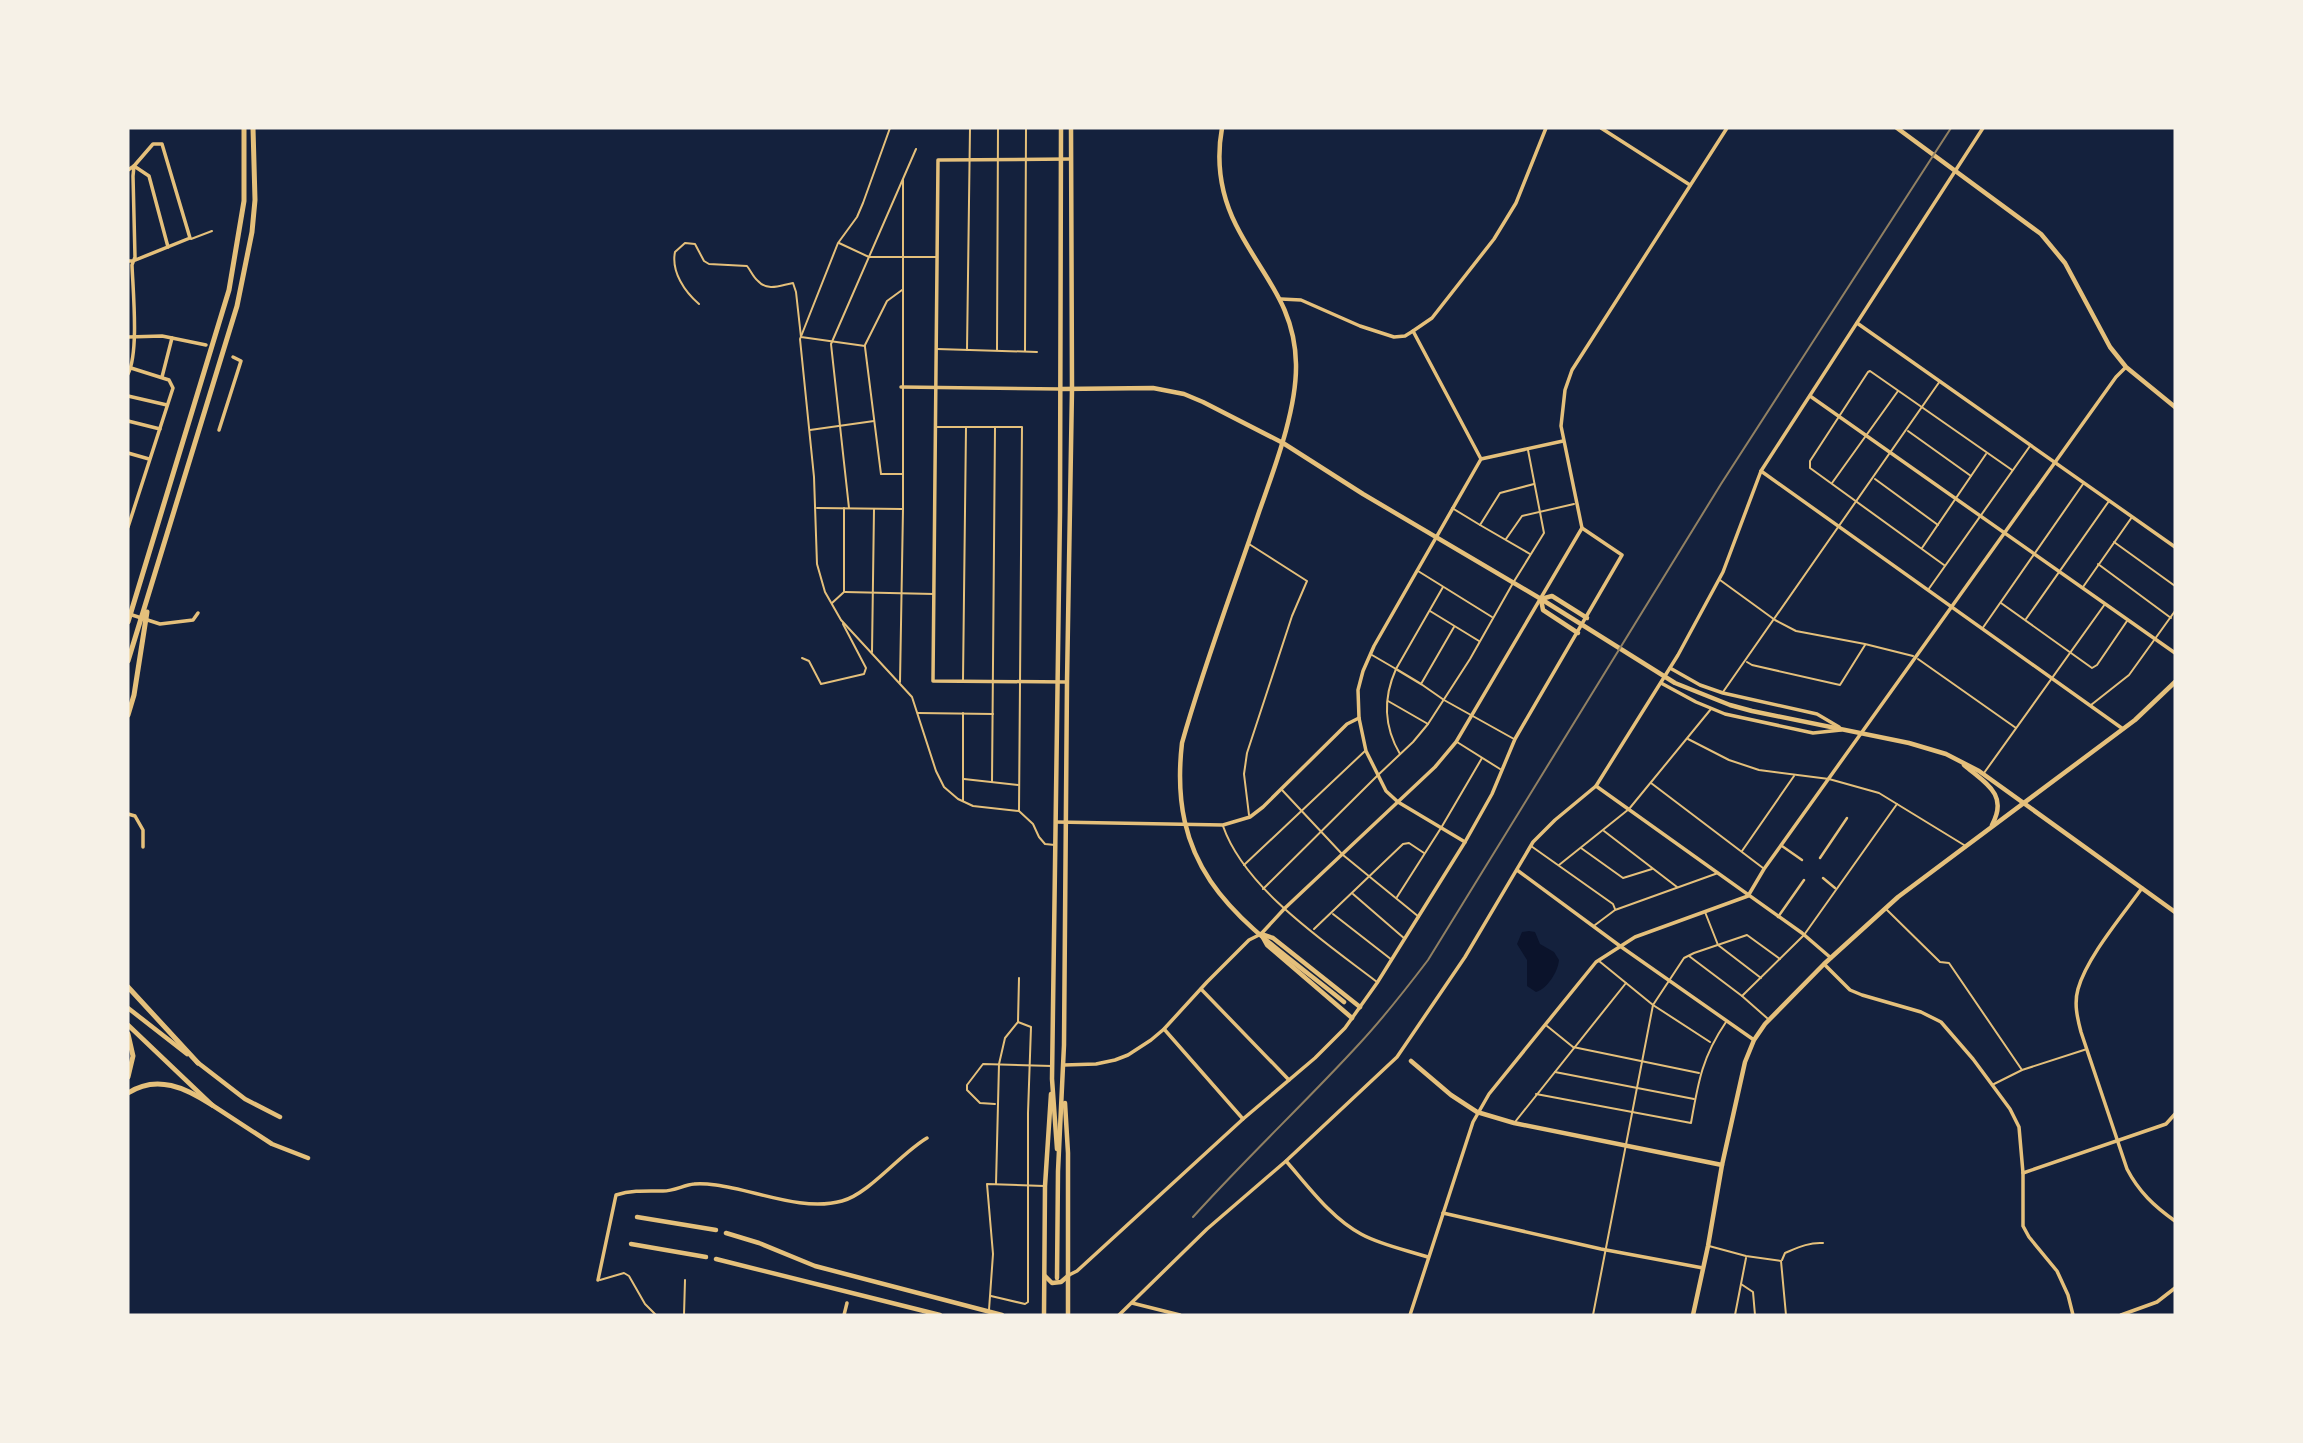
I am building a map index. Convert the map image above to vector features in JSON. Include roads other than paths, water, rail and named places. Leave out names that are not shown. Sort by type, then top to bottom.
[{"type":"highway","points":[[128,622],[229,290],[244,201],[244,128]]},
{"type":"highway","points":[[128,661],[247,264],[256,200],[253,128]]},
{"type":"highway","points":[[128,715],[134,695],[150,593]]},
{"type":"highway","points":[[129,988],[198,1063]]},
{"type":"highway","points":[[128,1034],[133,1056],[128,1077]]},
{"type":"highway","points":[[128,1093],[143,1085],[165,1083],[186,1090],[212,1105]]},
{"type":"main road","points":[[1044,1315],[1045,1186],[1053,1066],[1061,389],[1061,128]]},
{"type":"main road","points":[[1057,1278],[1058,1171],[1064,1065],[1072,389],[1071,128]]},
{"type":"main road","points":[[1222,128],[1219,166],[1228,206],[1236,226],[1281,299],[1289,318],[1296,382],[1283,443],[1182,743],[1180,789],[1184,823],[1192,850],[1203,871],[1230,907],[1344,1002]]},
{"type":"main road","points":[[1897,128],[1906,130],[2041,234],[2065,263],[2110,347],[2126,367],[2175,407]]},
{"type":"main road","points":[[1061,389],[1144,387],[1167,390],[1203,402],[1283,443],[1675,683],[1730,705],[1909,743],[1947,754],[1983,773],[2175,912]]},
{"type":"main road","points":[[1541,599],[1552,596],[1587,618]]},
{"type":"main road","points":[[1541,599],[1543,610],[1578,633]]},
{"type":"main road","points":[[1692,1315],[1745,1062],[1754,1040],[1769,1020],[1824,964],[1886,909],[2123,729],[2175,682]]},
{"type":"main road","points":[[1958,760],[1997,796],[1998,811],[1991,828]]},
{"type":"main road","points":[[1261,934],[1273,938],[1360,1007]]},
{"type":"main road","points":[[1261,934],[1267,945],[1352,1018]]},
{"type":"main road","points":[[128,1008],[245,1098],[280,1117]]},
{"type":"main road","points":[[128,1025],[212,1105],[272,1144],[308,1158]]},
{"type":"main road","points":[[1411,1061],[1477,1112],[1514,1123],[1722,1165]]},
{"type":"main road","points":[[1052,1079],[1058,1171]]},
{"type":"main road","points":[[1063,1082],[1068,1153],[1068,1315]]},
{"type":"main road","points":[[638,1217],[716,1230]]},
{"type":"main road","points":[[726,1233],[815,1266],[1002,1315]]},
{"type":"main road","points":[[631,1244],[706,1257]]},
{"type":"main road","points":[[716,1259],[940,1315]]},
{"type":"main road","points":[[1045,1275],[1052,1283],[1057,1284],[1069,1275]]},
{"type":"street","points":[[1281,299],[1300,300],[1360,326],[1394,337],[1405,336],[1413,331],[1432,318],[1494,239],[1516,203],[1546,128]]},
{"type":"street","points":[[1601,128],[1690,184]]},
{"type":"street","points":[[1064,1065],[1096,1064],[1128,1055],[1164,1029],[1249,940],[1261,934],[1285,908],[1435,767],[1456,742],[1582,528],[1563,442],[1561,411],[1572,370],[1727,128]]},
{"type":"street","points":[[1119,1315],[1207,1229],[1286,1161],[1404,1049],[1465,957],[1531,846],[1555,820],[1596,786],[1670,668],[1719,580],[1761,471],[1983,128]]},
{"type":"street","points":[[128,170],[153,144],[162,144],[190,239],[130,261]]},
{"type":"street","points":[[1067,682],[933,681],[938,160],[1071,159]]},
{"type":"street","points":[[134,166],[149,176],[168,247]]},
{"type":"street","points":[[130,261],[135,257],[132,200],[134,166]]},
{"type":"street","points":[[128,374],[134,336],[130,261]]},
{"type":"street","points":[[1857,323],[2175,547]]},
{"type":"street","points":[[1413,331],[1480,459]]},
{"type":"street","points":[[128,337],[162,336],[206,345]]},
{"type":"street","points":[[162,377],[172,338]]},
{"type":"street","points":[[219,430],[241,361],[233,357]]},
{"type":"street","points":[[1410,1315],[1477,1112],[1598,961],[1644,934],[1748,896],[1764,869],[1915,657],[2116,377],[2126,367]]},
{"type":"street","points":[[128,527],[173,388],[169,380],[131,368]]},
{"type":"street","points":[[901,387],[1061,389]]},
{"type":"street","points":[[128,396],[167,405]]},
{"type":"street","points":[[1810,396],[2175,653]]},
{"type":"street","points":[[128,421],[160,429]]},
{"type":"street","points":[[1465,842],[1398,802],[1386,791],[1366,751],[1359,718],[1358,690],[1370,654],[1480,459],[1563,442]]},
{"type":"street","points":[[128,453],[150,460]]},
{"type":"street","points":[[1761,471],[2123,729]]},
{"type":"street","points":[[1069,1275],[1077,1271],[1243,1119],[1315,1058],[1352,1018],[1377,983],[1465,842],[1503,770],[1515,739],[1622,555],[1582,528]]},
{"type":"street","points":[[128,614],[160,624],[193,620],[198,613]]},
{"type":"street","points":[[1670,668],[1700,685],[1754,702],[1816,715],[1844,730]]},
{"type":"street","points":[[1396,669],[1421,684]]},
{"type":"street","points":[[1661,683],[1712,709],[1751,720],[1813,733],[1844,730]]},
{"type":"street","points":[[1056,822],[1223,825],[1250,817],[1347,724],[1359,718]]},
{"type":"street","points":[[1596,786],[1804,935],[1831,958]]},
{"type":"street","points":[[128,814],[135,816],[143,830],[143,847]]},
{"type":"street","points":[[1820,858],[1847,818]]},
{"type":"street","points":[[1782,845],[1802,860]]},
{"type":"street","points":[[1517,870],[1754,1040]]},
{"type":"street","points":[[1823,878],[1835,888]]},
{"type":"street","points":[[1779,917],[1804,880]]},
{"type":"street","points":[[2142,888],[2084,970],[2077,991],[2076,1012],[2127,1169],[2136,1188],[2154,1206],[2175,1221]]},
{"type":"street","points":[[1824,964],[1850,990],[1921,1012],[1941,1022],[1993,1085],[2017,1120],[2023,1173],[2023,1226],[2057,1271],[2068,1295],[2073,1315]]},
{"type":"street","points":[[1201,989],[1289,1080]]},
{"type":"street","points":[[1164,1029],[1243,1119]]},
{"type":"street","points":[[2023,1173],[2166,1124],[2175,1114]]},
{"type":"street","points":[[598,1280],[616,1195],[643,1190],[666,1191],[696,1183],[741,1189],[795,1201],[843,1201],[863,1189],[912,1147],[927,1138]]},
{"type":"street","points":[[1286,1161],[1335,1215],[1349,1226],[1372,1239],[1429,1257]]},
{"type":"street","points":[[1443,1213],[1605,1250],[1703,1268]]},
{"type":"street","points":[[2121,1315],[2157,1302],[2175,1287]]},
{"type":"street","points":[[844,1315],[847,1303]]},
{"type":"street","points":[[1132,1303],[1180,1315]]},
{"type":"lane","points":[[801,337],[838,243],[860,210],[891,128]]},
{"type":"lane","points":[[967,349],[970,128]]},
{"type":"lane","points":[[997,350],[998,128]]},
{"type":"lane","points":[[1025,351],[1026,128]]},
{"type":"lane","points":[[849,508],[832,341],[916,149]]},
{"type":"lane","points":[[900,683],[903,180]]},
{"type":"lane","points":[[190,239],[196,239],[212,230]]},
{"type":"lane","points":[[699,304],[688,294],[675,269],[675,253],[685,243],[695,244],[704,261],[709,264],[747,266],[758,281],[773,288],[793,283],[796,286],[816,508],[817,564],[832,604],[866,668],[864,674],[821,684],[809,661],[802,658]]},
{"type":"lane","points":[[838,243],[869,257],[937,257]]},
{"type":"lane","points":[[903,289],[887,301],[865,346],[881,474],[903,474]]},
{"type":"lane","points":[[801,337],[865,346]]},
{"type":"lane","points":[[936,349],[1037,352]]},
{"type":"lane","points":[[1944,565],[1808,465],[1870,371],[2012,470]]},
{"type":"lane","points":[[1723,693],[1940,382]]},
{"type":"lane","points":[[1832,484],[1899,390]]},
{"type":"lane","points":[[809,430],[875,421]]},
{"type":"lane","points":[[936,427],[1022,427],[1019,811]]},
{"type":"lane","points":[[963,681],[966,427]]},
{"type":"lane","points":[[992,782],[995,427]]},
{"type":"lane","points":[[1907,430],[1971,476]]},
{"type":"lane","points":[[1927,590],[2031,445]]},
{"type":"lane","points":[[1263,889],[1400,755],[1428,724],[1480,641],[1544,533],[1528,449]]},
{"type":"lane","points":[[1922,548],[1987,453]]},
{"type":"lane","points":[[1874,478],[1938,525]]},
{"type":"lane","points":[[1982,629],[2084,482]]},
{"type":"lane","points":[[1480,525],[1500,494],[1535,484]]},
{"type":"lane","points":[[2025,620],[2109,500]]},
{"type":"lane","points":[[1506,540],[1519,518],[1577,504]]},
{"type":"lane","points":[[816,508],[903,509]]},
{"type":"lane","points":[[832,604],[844,592],[844,508]]},
{"type":"lane","points":[[1452,508],[1530,555]]},
{"type":"lane","points":[[872,653],[874,509]]},
{"type":"lane","points":[[2082,588],[2132,517]]},
{"type":"lane","points":[[2114,542],[2175,586]]},
{"type":"lane","points":[[1248,544],[1307,580],[1292,616],[1247,752],[1244,774],[1250,817]]},
{"type":"lane","points":[[2098,565],[2171,618]]},
{"type":"lane","points":[[1418,571],[1493,618]]},
{"type":"lane","points":[[1719,580],[1775,620],[1796,631],[1915,657],[2016,728]]},
{"type":"lane","points":[[1400,755],[1390,733],[1387,700],[1391,680],[1443,587]]},
{"type":"lane","points":[[844,592],[934,594]]},
{"type":"lane","points":[[2001,603],[2092,668],[2097,665],[2128,620]]},
{"type":"lane","points":[[1983,773],[2105,604]]},
{"type":"lane","points":[[1429,611],[1480,641]]},
{"type":"lane","points":[[2090,706],[2129,676],[2175,611]]},
{"type":"lane","points":[[841,620],[912,697],[940,782],[950,793],[973,806],[1019,811],[1033,824],[1045,844],[1056,846]]},
{"type":"lane","points":[[1454,626],[1421,684],[1444,700],[1515,739]]},
{"type":"lane","points":[[1746,661],[1752,665],[1840,685],[1865,644]]},
{"type":"lane","points":[[1370,654],[1396,669]]},
{"type":"lane","points":[[1387,700],[1428,724]]},
{"type":"lane","points":[[1559,865],[1629,809],[1712,709]]},
{"type":"lane","points":[[917,713],[993,714]]},
{"type":"lane","points":[[963,713],[963,802]]},
{"type":"lane","points":[[1688,739],[1759,770],[1829,779],[1879,793],[1966,846]]},
{"type":"lane","points":[[1456,742],[1503,770]]},
{"type":"lane","points":[[1244,866],[1366,751]]},
{"type":"lane","points":[[1397,898],[1482,758]]},
{"type":"lane","points":[[1742,852],[1794,776]]},
{"type":"lane","points":[[963,779],[1019,785]]},
{"type":"lane","points":[[1650,782],[1764,869]]},
{"type":"lane","points":[[1281,789],[1343,855],[1420,917]]},
{"type":"lane","points":[[1742,996],[1804,935],[1897,803]]},
{"type":"lane","points":[[1223,825],[1235,854],[1263,889],[1377,983]]},
{"type":"lane","points":[[1604,831],[1678,887]]},
{"type":"lane","points":[[1312,931],[1406,842],[1425,853]]},
{"type":"lane","points":[[1531,846],[1613,904],[1615,910]]},
{"type":"lane","points":[[1581,848],[1623,878],[1653,868]]},
{"type":"lane","points":[[1594,926],[1615,910],[1719,873]]},
{"type":"lane","points":[[1352,894],[1405,939]]},
{"type":"lane","points":[[1886,909],[1940,962],[1949,963],[2022,1070]]},
{"type":"lane","points":[[1705,911],[1718,944],[1761,978]]},
{"type":"lane","points":[[1332,913],[1392,960]]},
{"type":"lane","points":[[1593,1315],[1653,1005],[1688,956],[1718,944],[1747,935],[1780,959]]},
{"type":"lane","points":[[1688,956],[1769,1020]]},
{"type":"lane","points":[[1598,961],[1653,1005],[1711,1043]]},
{"type":"lane","points":[[996,1184],[999,1064],[1005,1038],[1018,1022],[1019,978]]},
{"type":"lane","points":[[1514,1123],[1626,983]]},
{"type":"lane","points":[[1536,1094],[1690,1123],[1700,1073],[1711,1043],[1727,1021]]},
{"type":"lane","points":[[991,1296],[1027,1303],[1031,1027],[1018,1022]]},
{"type":"lane","points":[[1546,1025],[1573,1047],[1700,1073]]},
{"type":"lane","points":[[1993,1085],[2022,1070],[2087,1049]]},
{"type":"lane","points":[[998,1104],[980,1103],[967,1090],[967,1085],[983,1064],[1053,1066]]},
{"type":"lane","points":[[1554,1071],[1695,1099]]},
{"type":"lane","points":[[989,1311],[993,1252],[987,1184],[1045,1186]]},
{"type":"lane","points":[[1786,1315],[1781,1261],[1785,1254],[1799,1247],[1823,1243]]},
{"type":"lane","points":[[1708,1246],[1746,1256],[1781,1261]]},
{"type":"lane","points":[[1735,1315],[1746,1256]]},
{"type":"lane","points":[[598,1280],[624,1273],[629,1276],[645,1304],[656,1315]]},
{"type":"lane","points":[[684,1315],[685,1280]]},
{"type":"lane","points":[[1741,1284],[1753,1292],[1755,1315]]},
{"type":"water","points":[[1522,932],[1535,932],[1540,944],[1554,952],[1559,960],[1551,979],[1536,992],[1527,986],[1527,960],[1517,944]]},
{"type":"railway","points":[[1193,1217],[1360,1043],[1428,960],[1721,484],[1951,128]]}]
